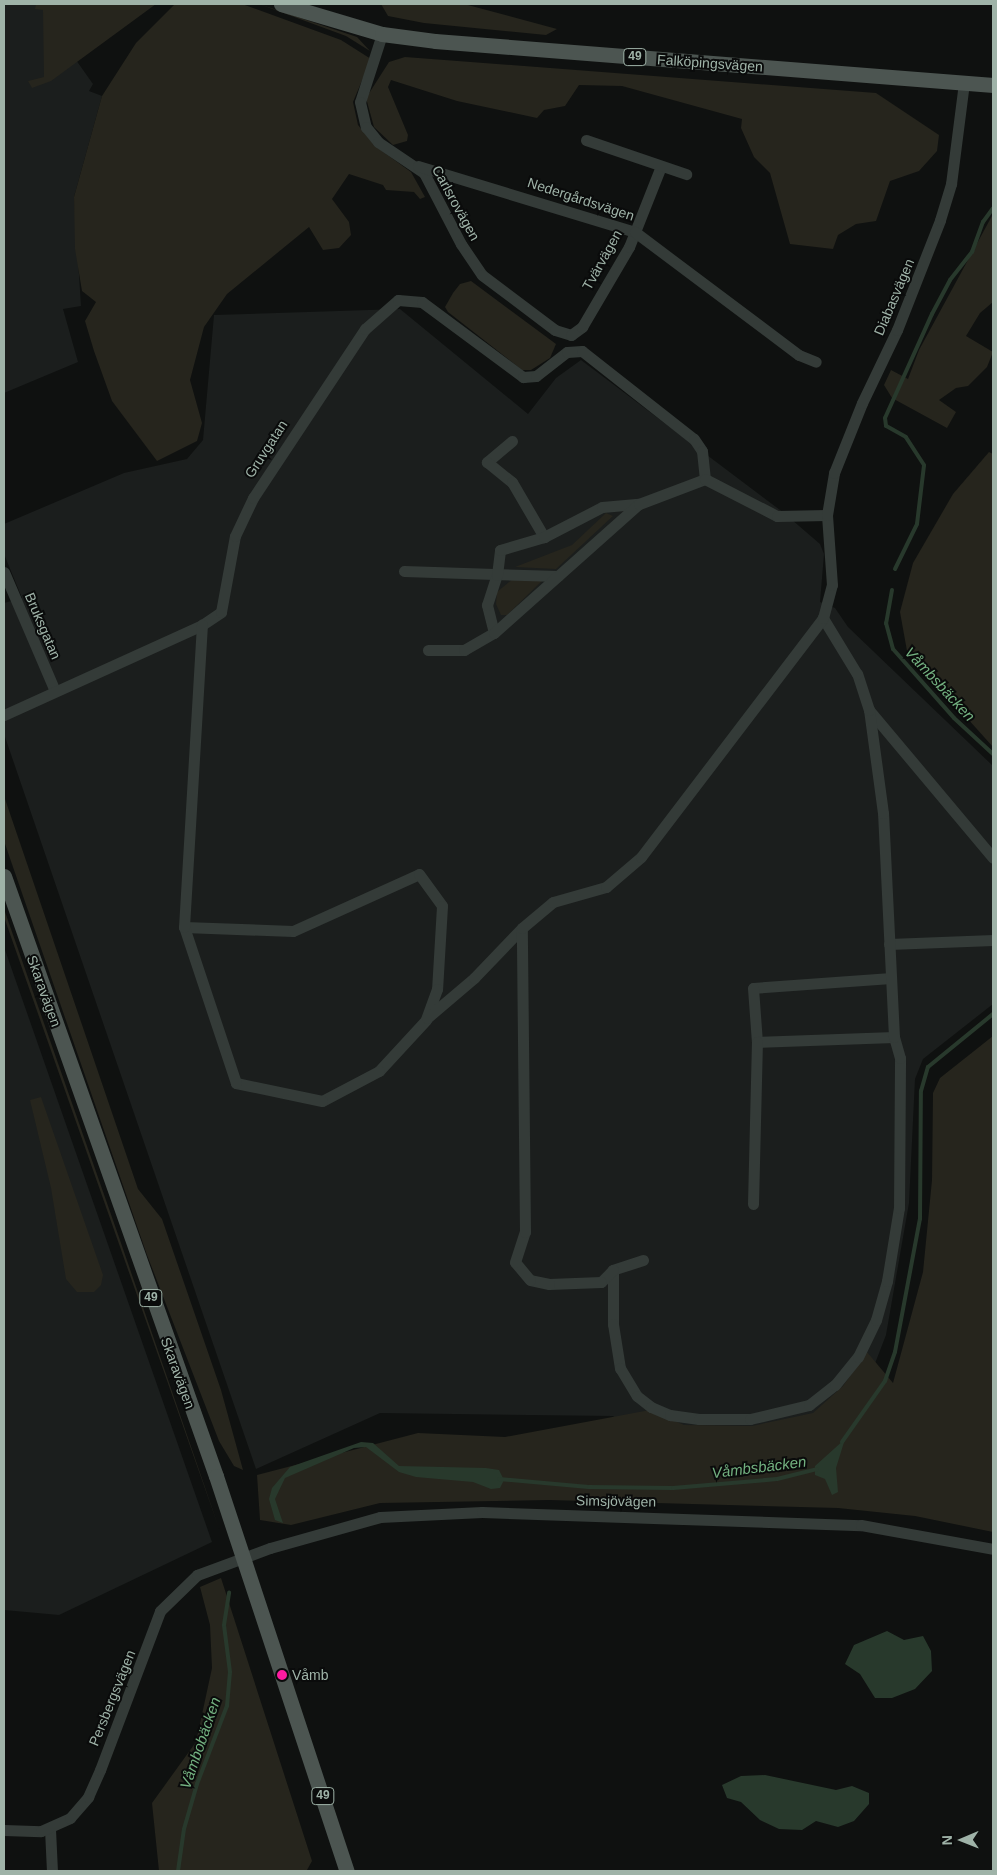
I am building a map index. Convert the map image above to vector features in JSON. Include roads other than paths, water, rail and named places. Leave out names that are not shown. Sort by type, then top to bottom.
[{"type":"main road","name":"Falköpingsvägen","points":[[281,4],[382,34],[435,42],[993,85]]},
{"type":"main road","name":"Skaravägen","points":[[4,876],[242,1558],[347,1871]]},
{"type":"street","name":"Carlsrovägen","points":[[382,34],[378,57],[361,93],[360,111],[378,142],[418,166],[482,275],[555,330],[571,335]]},
{"type":"street","name":"Diabasvägen","points":[[823,618],[832,585],[827,515],[841,452],[897,330],[940,220],[950,184],[964,83]]},
{"type":"street","points":[[586,140],[686,174]]},
{"type":"street","name":"Nedergårdsvägen","points":[[418,166],[635,232],[799,355],[816,362]]},
{"type":"street","name":"Tvärvägen","points":[[571,335],[582,327],[635,232],[661,166]]},
{"type":"street","name":"Gruvgatan","points":[[4,715],[202,626],[224,607],[235,536],[253,498],[324,388],[386,308],[405,299],[422,302],[523,377],[536,376],[574,350],[592,357],[694,438],[702,451],[705,479]]},
{"type":"street","points":[[512,441],[487,462],[512,482],[544,537]]},
{"type":"street","points":[[494,633],[488,605],[497,575],[500,550],[544,537],[602,506],[639,504],[705,479],[727,487],[777,516],[827,515]]},
{"type":"street","points":[[428,650],[464,650],[494,633],[639,504]]},
{"type":"street","points":[[404,571],[558,576]]},
{"type":"street","name":"Bruksgatan","points":[[4,572],[55,691]]},
{"type":"street","points":[[202,626],[184,927],[236,1083],[322,1101],[379,1072],[426,1020],[474,978],[522,928],[553,902],[606,887],[641,857],[823,618],[857,674],[869,710],[883,813],[894,1038],[900,1058],[899,1208],[887,1281],[876,1320],[858,1357],[836,1384],[809,1405],[750,1419],[700,1419],[670,1415],[651,1406],[637,1396],[620,1368],[613,1324],[613,1270]]},
{"type":"street","points":[[869,710],[993,858]]},
{"type":"street","points":[[184,927],[293,931],[419,874],[442,906],[437,989],[426,1020]]},
{"type":"street","points":[[522,928],[525,1232],[515,1262],[530,1280],[549,1284],[601,1282],[613,1270],[643,1260]]},
{"type":"street","points":[[889,944],[993,940]]},
{"type":"street","points":[[752,1204],[757,1042],[753,988],[891,978]]},
{"type":"street","points":[[757,1042],[894,1038]]},
{"type":"street","name":"Simsjövägen","points":[[242,1558],[380,1517],[482,1512],[861,1525],[993,1549]]},
{"type":"street","name":"Persbergsvägen","points":[[4,1830],[50,1829],[70,1818],[88,1797],[160,1611],[197,1576],[242,1558]]},
{"type":"street","points":[[50,1829],[52,1871]]},
{"type":"waterway","points":[[895,569],[917,524],[924,465],[906,437],[886,426],[885,418],[932,314],[950,280],[972,252],[983,222],[993,208]]},
{"type":"waterway","name":"Våmbsbäcken","points":[[892,590],[886,623],[893,649],[954,718],[993,754]]},
{"type":"waterway","name":"Våmbsbäcken","points":[[842,1442],[885,1381],[895,1352],[920,1219],[921,1091],[928,1067],[993,1014]]},
{"type":"waterway","name":"Våmbsbäcken","points":[[499,1479],[589,1487],[673,1488],[777,1479],[817,1469]]},
{"type":"waterway","name":"Våmbobäcken","points":[[178,1871],[184,1829],[197,1784],[227,1706],[230,1672],[224,1625],[229,1592]]},
{"type":"place","name":"Våmb","points":[[282,1675]]}]
